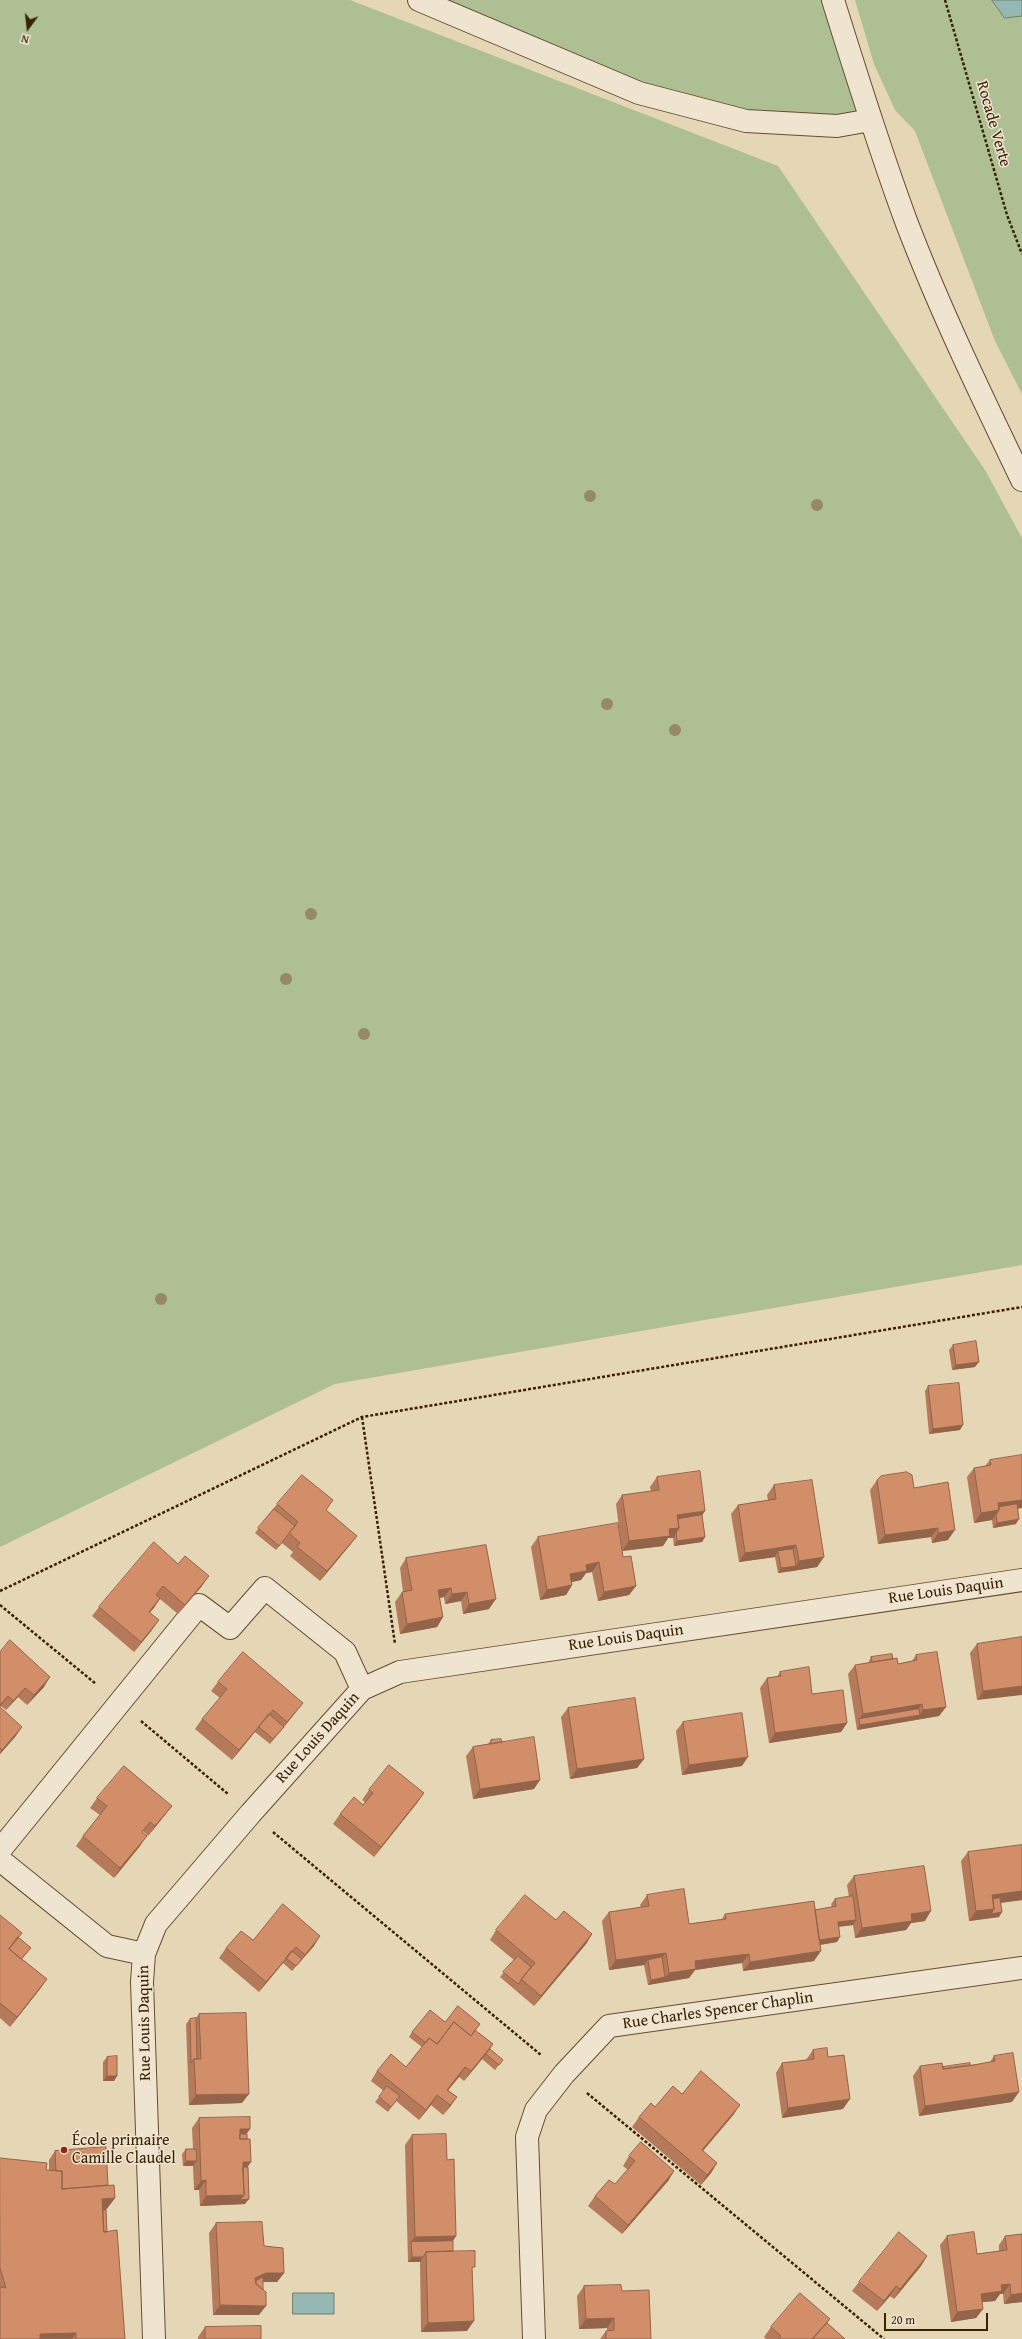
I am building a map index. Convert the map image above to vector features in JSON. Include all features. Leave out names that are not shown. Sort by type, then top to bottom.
[{"type":"street","points":[[419,0],[645,95],[746,120],[837,126],[871,120]]},
{"type":"street","points":[[833,0],[871,120],[906,222],[959,348],[1022,480]]},
{"type":"street","name":"Rue Louis Daquin","points":[[154,2339],[142,1982],[144,1954],[156,1924],[251,1813],[362,1689],[400,1672],[1022,1580]]},
{"type":"street","points":[[0,1850],[199,1606],[230,1628],[265,1588],[345,1652],[362,1689]]},
{"type":"street","points":[[0,1860],[107,1946],[144,1954]]},
{"type":"street","name":"Rue Charles Spencer Chaplin","points":[[534,2339],[527,2137],[536,2110],[564,2074],[609,2026],[1022,1968]]},
{"type":"path","name":"Rocade Verte","points":[[945,0],[1007,215],[1022,254]]},
{"type":"path","points":[[0,1591],[362,1417],[1022,1306]]},
{"type":"path","points":[[362,1417],[400,1672]]},
{"type":"path","points":[[0,1605],[884,2339]]},
{"type":"green space","points":[[0,0],[350,0],[778,166],[985,470],[1022,538],[1022,1265],[335,1384],[0,1547]]},
{"type":"green space","points":[[419,0],[833,0],[871,120],[746,121],[639,93]]},
{"type":"green space","points":[[855,0],[992,0],[1005,18],[1022,16],[1022,394],[995,341],[915,131],[895,110],[874,64]]},
{"type":"water","points":[[992,0],[1022,0],[1022,16],[1005,18]]},
{"type":"water","points":[[293,2293],[334,2293],[334,2314],[293,2314]]},
{"type":"building","points":[[976,1341],[979,1362],[956,1365],[953,1345]]},
{"type":"building","points":[[959,1383],[963,1425],[933,1429],[928,1386]]},
{"type":"building","points":[[1022,1455],[1022,1500],[998,1503],[999,1510],[981,1513],[974,1468],[991,1465],[990,1460]]},
{"type":"building","points":[[700,1471],[705,1511],[677,1515],[679,1528],[669,1529],[670,1536],[629,1541],[622,1495],[659,1490],[657,1477]]},
{"type":"building","points":[[907,1472],[912,1475],[914,1488],[948,1482],[955,1530],[938,1533],[938,1528],[885,1535],[877,1480],[881,1476]]},
{"type":"building","points":[[302,1475],[333,1500],[326,1510],[357,1536],[327,1571],[297,1547],[300,1543],[289,1533],[298,1522],[277,1504]]},
{"type":"building","points":[[812,1480],[824,1557],[799,1561],[796,1545],[745,1553],[738,1505],[776,1499],[774,1485]]},
{"type":"building","points":[[1017,1504],[1019,1519],[997,1523],[996,1515],[999,1507]]},
{"type":"building","points":[[274,1509],[295,1526],[279,1546],[258,1528]]},
{"type":"building","points":[[702,1515],[705,1537],[677,1541],[676,1533],[679,1528],[678,1519]]},
{"type":"building","points":[[618,1523],[623,1557],[631,1556],[636,1586],[604,1592],[599,1562],[586,1565],[587,1571],[570,1574],[572,1585],[547,1590],[538,1537]]},
{"type":"building","points":[[154,1542],[178,1564],[185,1556],[209,1576],[185,1605],[163,1586],[156,1595],[160,1598],[149,1612],[159,1620],[141,1642],[99,1607]]},
{"type":"building","points":[[486,1545],[496,1599],[469,1604],[467,1592],[452,1594],[451,1588],[438,1590],[443,1617],[407,1624],[402,1592],[412,1590],[406,1558]]},
{"type":"building","points":[[793,1549],[796,1566],[781,1568],[778,1551]]},
{"type":"building","points":[[1022,1637],[1022,1686],[983,1691],[977,1644]]},
{"type":"building","points":[[10,1640],[50,1677],[34,1695],[25,1688],[13,1701],[8,1696],[0,1705],[0,1652]]},
{"type":"building","points":[[243,1652],[303,1703],[287,1722],[273,1710],[239,1750],[202,1719],[227,1689],[218,1682]]},
{"type":"building","points":[[937,1652],[946,1707],[923,1710],[922,1704],[863,1714],[855,1665],[897,1658],[898,1664],[917,1660],[916,1655]]},
{"type":"building","points":[[892,1654],[893,1659],[872,1662],[871,1657]]},
{"type":"building","points":[[809,1667],[812,1694],[843,1690],[847,1723],[775,1733],[767,1678],[781,1676],[780,1672]]},
{"type":"building","points":[[635,1698],[644,1759],[577,1769],[568,1708]]},
{"type":"building","points":[[0,1707],[22,1727],[2,1750],[0,1748]]},
{"type":"building","points":[[919,1709],[920,1715],[860,1725],[859,1719]]},
{"type":"building","points":[[742,1713],[748,1757],[689,1765],[683,1722]]},
{"type":"building","points":[[269,1714],[284,1727],[273,1739],[259,1727]]},
{"type":"building","points":[[534,1737],[540,1780],[480,1789],[473,1747]]},
{"type":"building","points":[[501,1739],[502,1742],[491,1744],[491,1740]]},
{"type":"building","points":[[389,1765],[424,1793],[381,1847],[340,1814],[354,1797],[363,1805],[373,1793],[369,1790]]},
{"type":"building","points":[[124,1766],[172,1806],[155,1826],[150,1822],[142,1832],[147,1836],[120,1868],[83,1836],[107,1806],[97,1798]]},
{"type":"building","points":[[1022,1845],[1022,1891],[992,1895],[994,1909],[976,1911],[968,1852]]},
{"type":"building","points":[[924,1866],[931,1911],[911,1914],[912,1921],[862,1928],[854,1876]]},
{"type":"building","points":[[684,1889],[689,1924],[726,1919],[725,1914],[814,1901],[821,1951],[750,1962],[749,1954],[695,1961],[696,1969],[669,1973],[666,1953],[616,1960],[609,1912],[649,1906],[647,1895]]},
{"type":"building","points":[[525,1895],[556,1920],[564,1911],[592,1934],[541,1996],[521,1979],[535,1963],[496,1930]]},
{"type":"building","points":[[853,1896],[856,1920],[838,1922],[840,1937],[819,1940],[815,1910],[836,1906],[835,1899]]},
{"type":"building","points":[[1000,1898],[1002,1912],[991,1914],[994,1909],[993,1899]]},
{"type":"building","points":[[283,1904],[320,1936],[305,1955],[296,1947],[266,1982],[226,1948],[241,1931],[253,1940]]},
{"type":"building","points":[[0,1915],[22,1933],[9,1949],[47,1979],[17,2017],[0,2003]]},
{"type":"building","points":[[18,1937],[31,1948],[21,1959],[9,1949]]},
{"type":"building","points":[[292,1951],[302,1959],[296,1966],[286,1958]]},
{"type":"building","points":[[518,1956],[531,1967],[518,1984],[503,1972]]},
{"type":"building","points":[[662,1957],[665,1977],[651,1980],[648,1960]]},
{"type":"building","points":[[458,2006],[480,2024],[471,2036],[454,2022],[437,2044],[429,2038],[426,2043],[412,2032],[430,2010],[445,2022]]},
{"type":"building","points":[[246,2013],[249,2094],[196,2095],[194,2059],[201,2059],[199,2014]]},
{"type":"building","points":[[196,2018],[197,2059],[194,2059],[191,2063],[190,2019]]},
{"type":"building","points":[[454,2022],[471,2036],[475,2030],[493,2044],[471,2071],[465,2067],[447,2090],[457,2097],[450,2105],[437,2095],[426,2110],[377,2071],[391,2054],[406,2067],[429,2038],[437,2044]]},
{"type":"building","points":[[827,2048],[828,2057],[844,2055],[850,2099],[788,2108],[782,2063],[814,2059],[813,2050]]},
{"type":"building","points":[[490,2049],[503,2060],[499,2065],[486,2054]]},
{"type":"building","points":[[1013,2053],[1019,2092],[925,2106],[920,2066],[942,2063],[943,2069],[974,2065],[995,2061],[994,2056]]},
{"type":"building","points":[[117,2056],[117,2076],[107,2076],[107,2057]]},
{"type":"building","points":[[970,2063],[970,2065],[943,2069],[943,2067]]},
{"type":"building","points":[[701,2071],[740,2105],[702,2150],[717,2163],[707,2175],[639,2117],[651,2103],[655,2107],[673,2086],[682,2094]]},
{"type":"building","points":[[387,2086],[400,2096],[391,2107],[379,2097]]},
{"type":"building","points":[[250,2117],[250,2129],[240,2129],[240,2139],[250,2139],[251,2162],[243,2162],[244,2195],[206,2196],[206,2180],[201,2181],[199,2118]]},
{"type":"building","points":[[240,2134],[247,2134],[247,2139],[240,2139]]},
{"type":"building","points":[[446,2134],[447,2160],[454,2159],[456,2236],[415,2237],[412,2135]]},
{"type":"building","points":[[641,2142],[674,2171],[628,2225],[595,2196],[609,2180],[615,2184],[635,2161],[629,2156]]},
{"type":"building","points":[[106,2147],[108,2185],[62,2189],[62,2171],[56,2171],[55,2151]]},
{"type":"building","points":[[186,2149],[196,2149],[197,2161],[186,2161]]},
{"type":"building","points":[[0,2158],[47,2163],[46,2170],[62,2171],[62,2189],[114,2185],[115,2198],[102,2199],[104,2232],[117,2230],[125,2339],[76,2339],[76,2333],[40,2334],[40,2339],[0,2339],[0,2287],[6,2288],[0,2268]]},
{"type":"building","points":[[243,2167],[248,2167],[249,2199],[240,2200],[244,2195]]},
{"type":"building","points":[[103,2210],[106,2210],[107,2232],[104,2232]]},
{"type":"building","points":[[262,2222],[264,2246],[283,2248],[284,2273],[266,2273],[255,2278],[256,2284],[266,2292],[266,2306],[220,2305],[216,2223]]},
{"type":"building","points":[[899,2232],[927,2256],[900,2289],[896,2286],[884,2301],[859,2282]]},
{"type":"building","points":[[974,2232],[977,2254],[1007,2250],[1005,2236],[1022,2234],[1022,2293],[1011,2295],[1010,2284],[1001,2285],[1002,2291],[981,2294],[983,2309],[957,2312],[947,2236]]},
{"type":"building","points":[[453,2241],[453,2251],[426,2252],[423,2257],[412,2257],[411,2242]]},
{"type":"building","points":[[475,2251],[475,2267],[472,2267],[474,2321],[428,2323],[426,2252]]},
{"type":"building","points":[[263,2277],[263,2290],[256,2284],[256,2281]]},
{"type":"building","points":[[621,2285],[622,2291],[649,2290],[651,2339],[606,2339],[606,2331],[614,2330],[614,2318],[586,2319],[584,2286]]},
{"type":"building","points":[[800,2293],[830,2319],[812,2339],[778,2339],[781,2336],[771,2327]]},
{"type":"building","points":[[827,2323],[845,2339],[813,2339]]},
{"type":"building","points":[[261,2326],[261,2339],[205,2339],[205,2327]]},
{"type":"place","name":"École primaire Camille Claudel","points":[[64,2150]]}]
